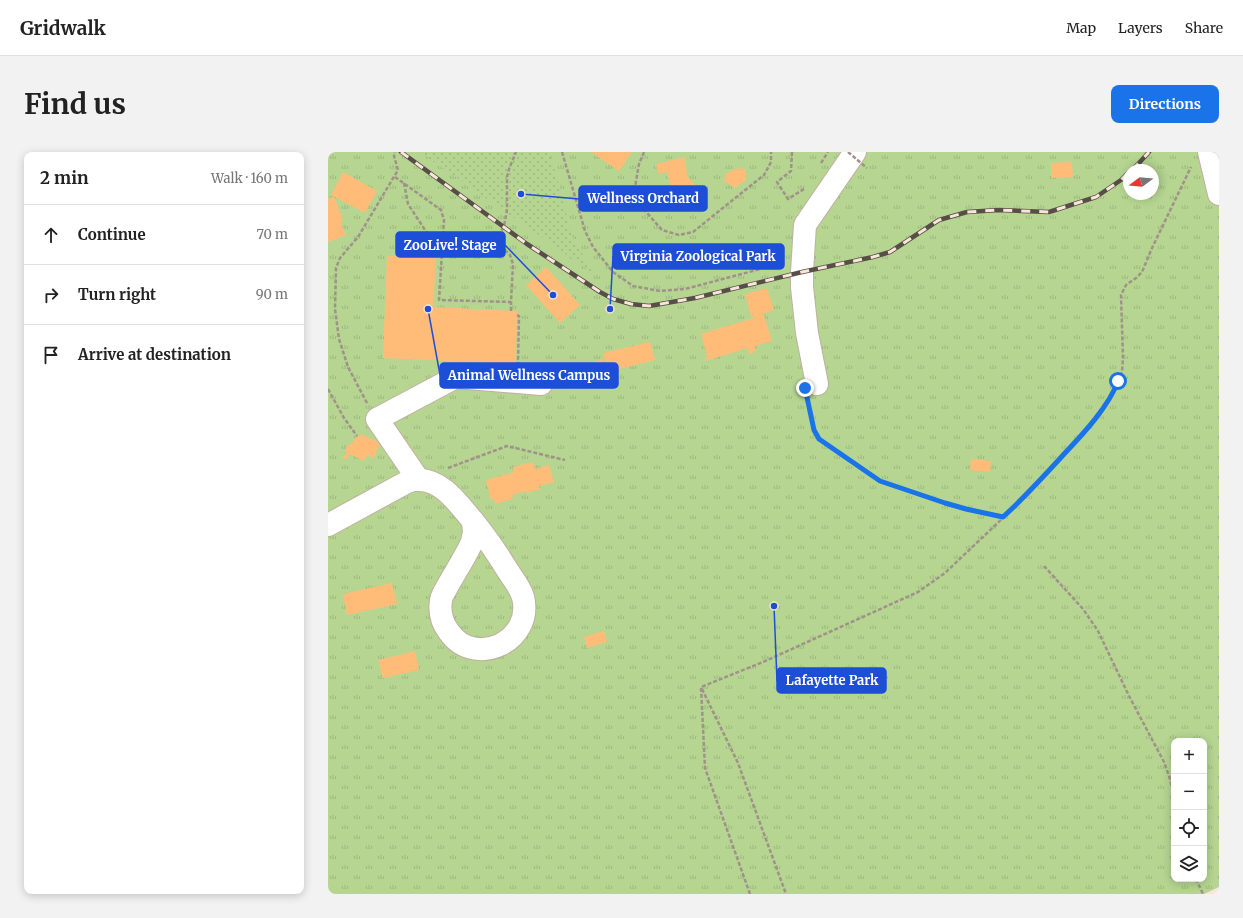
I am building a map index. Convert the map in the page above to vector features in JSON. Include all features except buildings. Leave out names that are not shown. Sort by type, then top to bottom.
[{"type":"lane","points":[[1209,152],[1219,194]]},
{"type":"lane","points":[[812,390],[802,287],[802,258],[805,225],[861,160]]},
{"type":"lane","points":[[418,479],[377,419],[456,377],[542,384]]},
{"type":"lane","points":[[328,525],[407,482],[418,479],[430,481],[445,490],[473,521],[486,537],[523,597],[524,613],[520,626],[512,637],[501,645],[488,649],[474,649],[453,638],[444,625],[440,612],[441,599],[472,542],[474,532],[473,521]]},
{"type":"path","points":[[377,419],[362,397],[348,367],[339,339],[335,309],[336,268],[340,258],[358,237],[395,177],[398,170],[394,156],[395,152]]},
{"type":"path","points":[[496,241],[504,226],[507,210],[508,173],[516,152]]},
{"type":"path","points":[[562,152],[585,231],[593,247],[613,272],[633,286],[660,291],[685,289],[802,258]]},
{"type":"path","points":[[644,152],[639,164],[635,187],[640,206],[662,230],[679,235],[693,232],[764,175],[771,162],[771,152]]},
{"type":"path","points":[[792,152],[791,172],[777,182],[788,199],[807,187]]},
{"type":"path","points":[[821,164],[828,152]]},
{"type":"path","points":[[848,152],[861,160]]},
{"type":"path","points":[[702,687],[763,662],[918,592],[945,573],[1025,497],[1090,425],[1115,389],[1122,372],[1123,358],[1121,296],[1126,285],[1142,272],[1152,248],[1192,167]]},
{"type":"path","points":[[395,177],[441,210],[444,220],[439,300],[511,302]]},
{"type":"path","points":[[404,183],[408,204],[442,256]]},
{"type":"path","points":[[443,237],[484,237],[496,241],[510,255],[514,264],[511,311]]},
{"type":"path","points":[[328,389],[344,418],[357,436]]},
{"type":"path","points":[[812,390],[814,430],[819,439],[880,481],[945,503],[1003,517]]},
{"type":"path","points":[[448,468],[507,446],[566,460]]},
{"type":"path","points":[[1044,566],[1083,609],[1098,631],[1129,696],[1164,762],[1171,783]]},
{"type":"path","points":[[702,687],[705,768],[750,894]]},
{"type":"path","points":[[702,687],[738,763],[786,894]]},
{"type":"path","points":[[1197,882],[1202,894]]},
{"type":"green space","points":[[328,152],[1219,152],[1219,887],[1204,894],[328,894]]},
{"type":"green space","points":[[420,152],[550,152],[572,236],[593,273]]},
{"type":"railway","points":[[401,152],[527,244],[600,292],[613,299],[631,304],[649,306],[695,298],[890,252],[939,220],[967,212],[999,210],[1049,212],[1096,197],[1123,178]]},
{"type":"railway","points":[[1138,164],[1149,152]]},
{"type":"place","name":"Wellness Orchard","points":[[521,194]]},
{"type":"place","name":"ZooLive! Stage","points":[[553,295]]},
{"type":"place","name":"Animal Wellness Campus","points":[[428,309]]},
{"type":"place","name":"Virginia Zoological Park","points":[[610,309]]},
{"type":"place","name":"Lafayette Park","points":[[774,606]]},
{"type":"route","points":[[805,388],[814,430],[819,439],[880,481],[945,503],[1003,517],[1025,497],[1090,425],[1115,389],[1118,381]]}]
